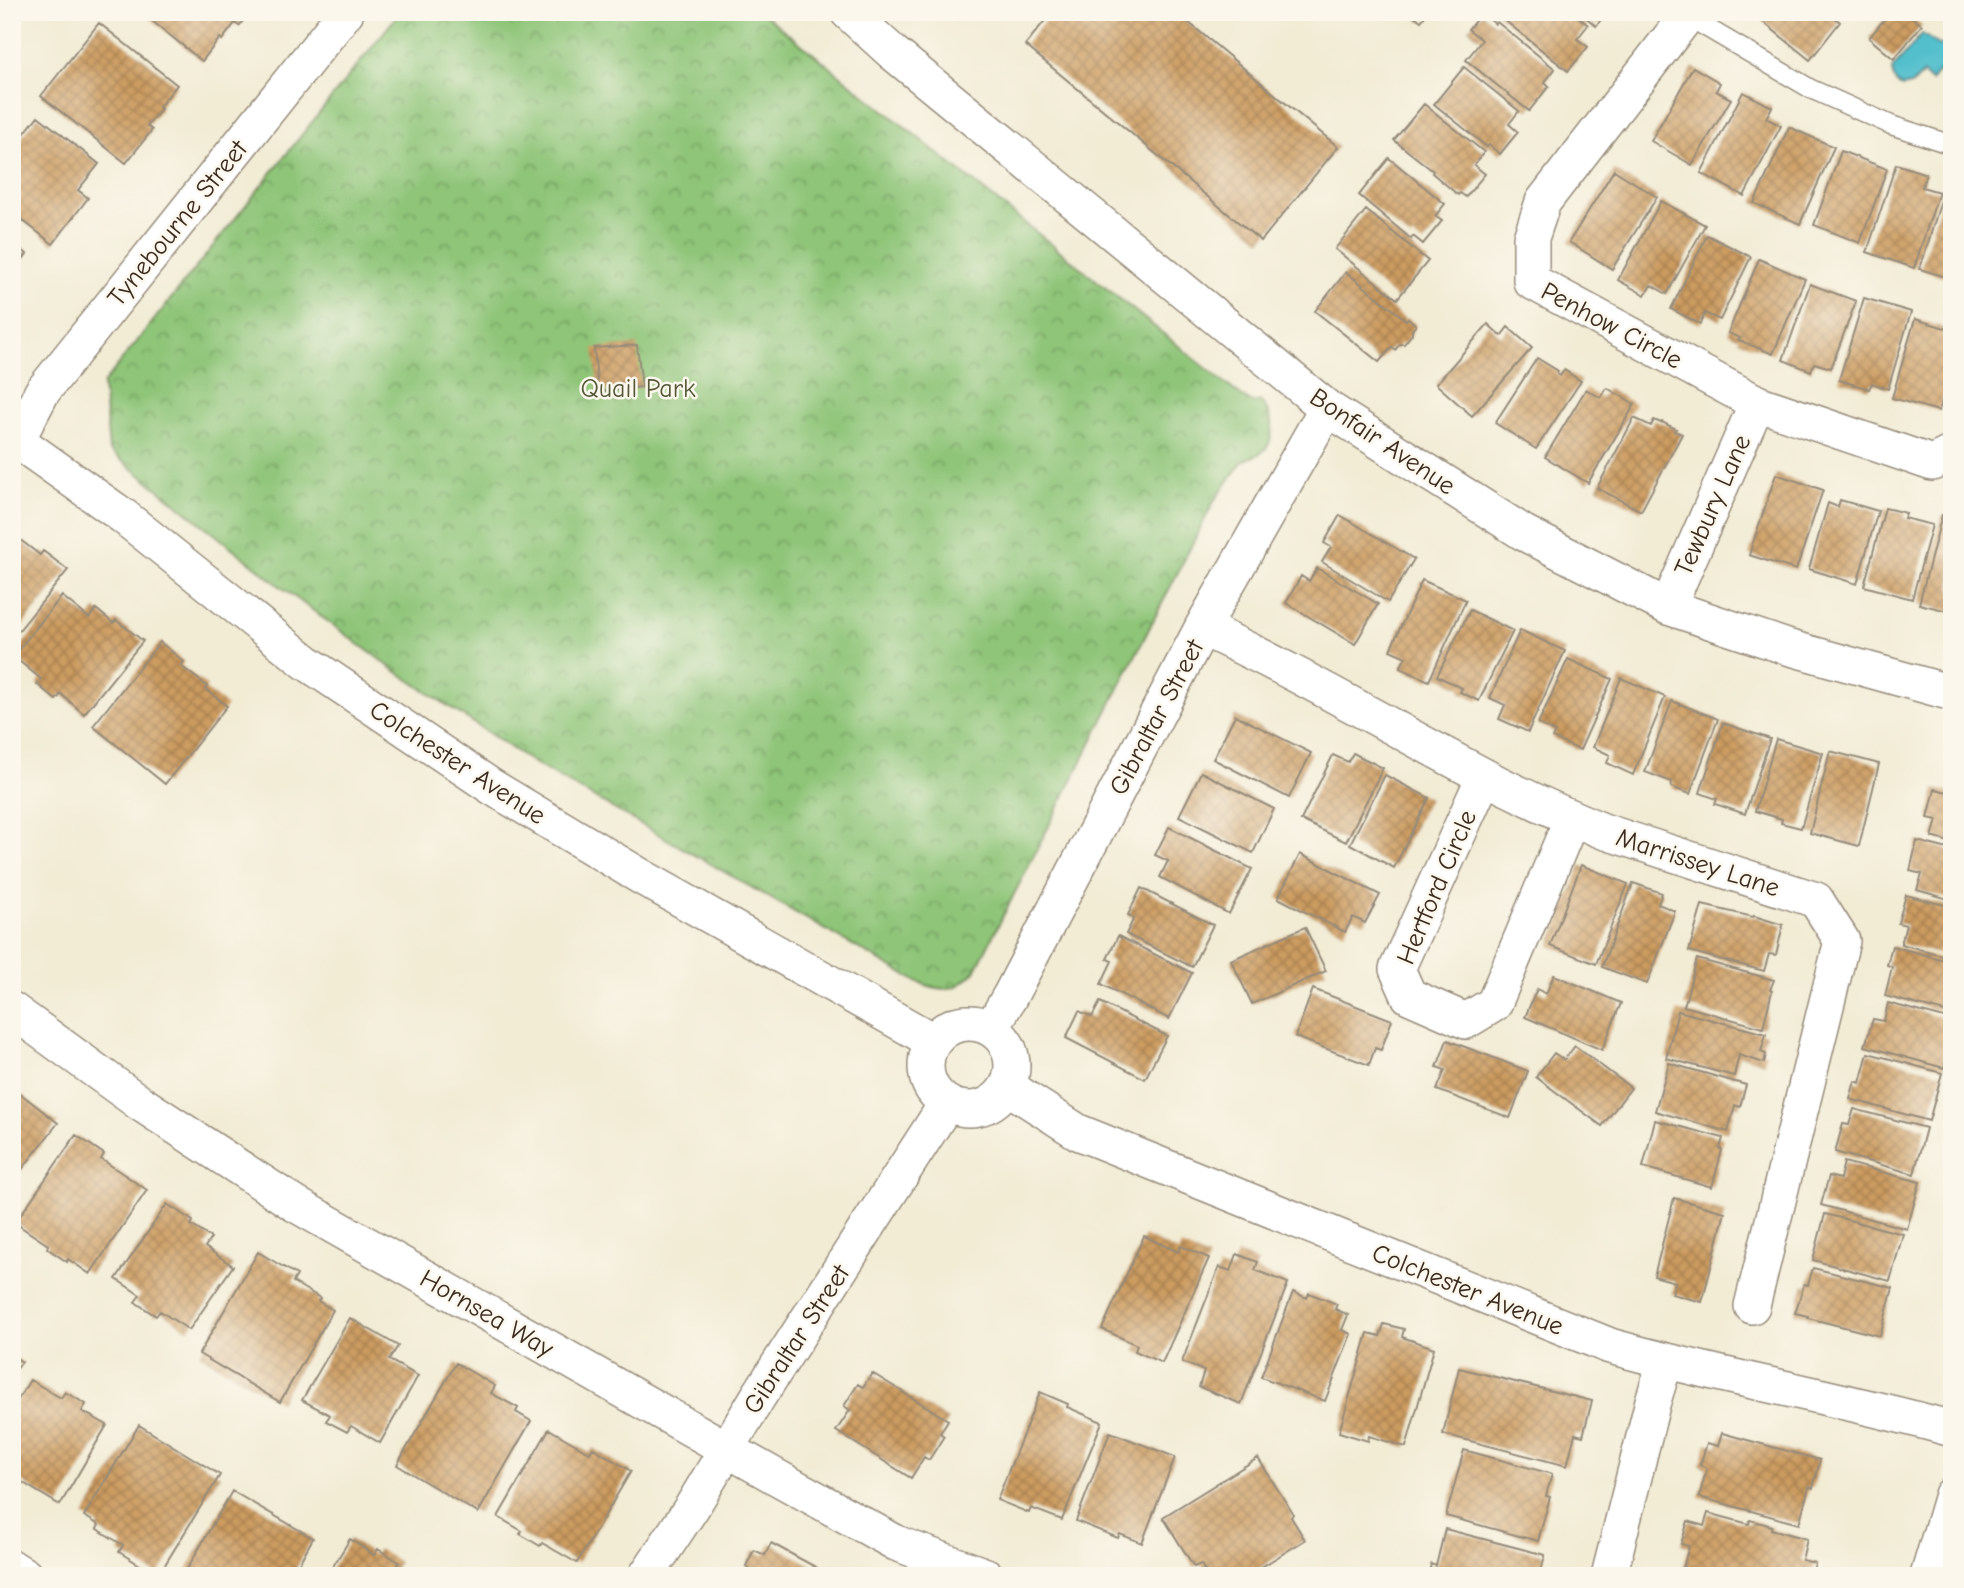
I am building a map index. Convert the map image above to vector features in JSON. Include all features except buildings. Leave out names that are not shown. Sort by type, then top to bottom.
[{"type":"street","name":"Tynebourne Street","points":[[14,439],[42,392],[346,12]]},
{"type":"street","name":"Bonfair Avenue","points":[[836,12],[892,52]]},
{"type":"street","name":"Bonfair Avenue","points":[[848,12],[892,52],[1327,408],[1524,533],[1668,607],[1787,647],[1952,693]]},
{"type":"street","name":"Penhow Circle","points":[[1688,14],[1543,202],[1531,238],[1531,281],[1757,403],[1932,463],[1952,453]]},
{"type":"street","name":"Tewbury Lane","points":[[1668,607],[1757,403]]},
{"type":"street","name":"Gibraltar Street","points":[[991,1029],[1202,628],[1327,408]]},
{"type":"street","name":"Colchester Avenue","points":[[14,439],[123,516],[306,662],[492,787],[640,876],[933,1041]]},
{"type":"street","name":"Marrissey Lane","points":[[1202,628],[1258,654],[1484,777],[1572,818],[1603,831],[1816,900],[1842,941],[1752,1306]]},
{"type":"street","name":"Hertford Circle","points":[[1484,777],[1396,969],[1409,996],[1466,1021],[1494,1004],[1572,818]]},
{"type":"street","name":"Hornsea Way","points":[[12,1010],[140,1103],[295,1204],[896,1543],[986,1576]]},
{"type":"street","points":[[970,1022],[991,1029],[1006,1043],[1011,1057],[1012,1071],[1008,1085],[1000,1096],[975,1109],[947,1103],[936,1094],[929,1082],[927,1054],[933,1041],[956,1024],[970,1022]]},
{"type":"street","name":"Colchester Avenue","points":[[1008,1085],[1078,1132],[1610,1346],[1665,1362],[1894,1413],[1952,1429]]},
{"type":"street","name":"Gibraltar Street","points":[[646,1576],[947,1103]]},
{"type":"street","points":[[1609,1576],[1665,1362]]},
{"type":"street","points":[[1928,1576],[1952,1495]]},
{"type":"street","points":[[12,1568],[25,1576]]},
{"type":"lane","points":[[1688,14],[1811,89],[1891,125],[1952,145]]},
{"type":"green space","name":"Quail Park","points":[[400,12],[761,12],[1241,396],[1253,403],[1260,401],[1268,412],[1271,434],[1267,447],[1260,454],[1242,462],[1214,501],[975,971],[961,984],[947,989],[914,980],[535,764],[390,667],[285,590],[109,450],[103,384]]},
{"type":"water","points":[[1922,34],[1938,45],[1952,45],[1952,77],[1950,79],[1939,71],[1931,81],[1923,74],[1911,85],[1902,87],[1894,78],[1894,67]]}]
